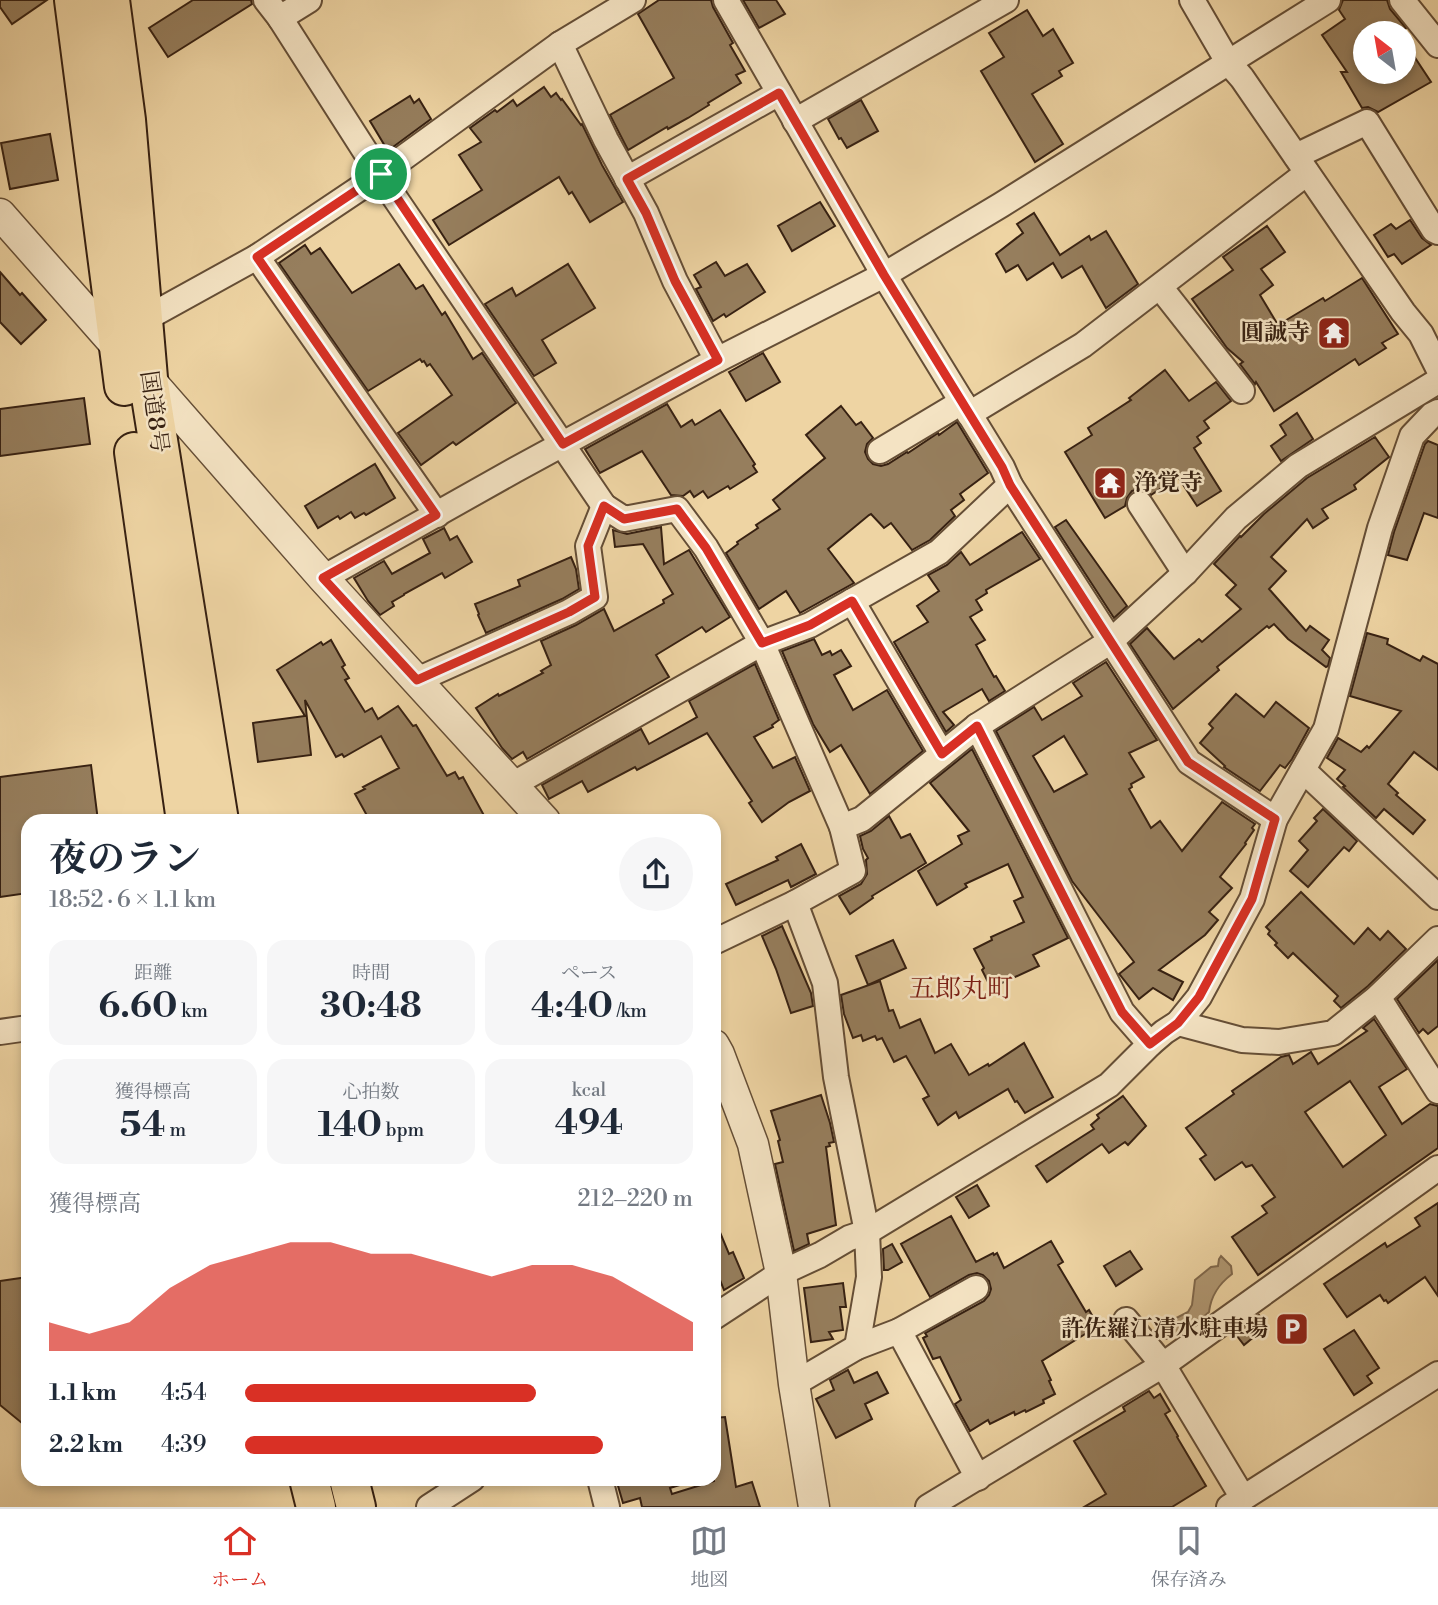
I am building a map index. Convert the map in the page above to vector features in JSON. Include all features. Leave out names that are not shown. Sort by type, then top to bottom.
[{"type":"highway","name":"国道8号","points":[[74,0],[131,334],[185,814]]},
{"type":"highway","name":"国道8号","points":[[110,0],[126,120],[131,334],[148,378],[218,814]]},
{"type":"highway","points":[[311,1486],[316,1507]]},
{"type":"highway","points":[[351,1486],[356,1507]]},
{"type":"street","points":[[309,0],[273,9],[604,506],[624,519],[677,509],[706,548],[762,643],[842,827],[853,870],[795,903],[721,939]]},
{"type":"street","points":[[0,214],[131,334],[257,257],[381,174],[560,44],[633,0]]},
{"type":"street","points":[[726,0],[884,275],[1002,467],[1010,485],[1188,762],[1275,819]]},
{"type":"street","points":[[795,121],[1006,0]]},
{"type":"street","points":[[1192,0],[1228,62],[1242,78],[1403,312],[1429,328],[1438,368]]},
{"type":"street","points":[[323,578],[718,360],[884,275],[1002,205],[1328,0]]},
{"type":"street","points":[[1402,0],[1438,45]]},
{"type":"street","points":[[560,44],[606,140],[646,213],[675,281],[718,360]]},
{"type":"street","points":[[627,179],[779,93]]},
{"type":"street","points":[[880,451],[1083,345],[1160,287],[1301,164],[1367,122],[1434,230],[1438,232]]},
{"type":"street","points":[[257,257],[436,515]]},
{"type":"street","points":[[1160,287],[1242,391]]},
{"type":"street","points":[[148,378],[323,578],[539,814]]},
{"type":"street","points":[[842,827],[862,818],[977,726],[1111,641],[1185,573],[1236,518],[1298,466],[1438,381]]},
{"type":"street","points":[[721,1312],[781,1273],[849,1238],[867,1232],[1110,1085],[1150,1044],[1178,1023],[1199,997],[1252,899],[1275,819],[1326,729],[1380,528],[1412,436],[1438,412]]},
{"type":"street","points":[[1412,436],[1438,428]]},
{"type":"street","points":[[512,785],[762,643],[810,625],[939,552],[1010,485]]},
{"type":"street","points":[[1140,505],[1185,573]]},
{"type":"street","points":[[417,680],[569,612],[595,597],[588,546],[604,506]]},
{"type":"street","points":[[852,601],[942,754]]},
{"type":"street","points":[[977,726],[1122,1012],[1150,1044]]},
{"type":"street","points":[[1303,770],[1438,897]]},
{"type":"street","points":[[795,903],[825,983],[836,1077],[867,1232],[869,1278],[857,1347]]},
{"type":"street","points":[[1178,1023],[1242,1040],[1279,1042],[1333,1033],[1378,997],[1438,939]]},
{"type":"street","points":[[1378,997],[1438,1091]]},
{"type":"street","points":[[0,1031],[21,1029]]},
{"type":"street","points":[[721,1059],[753,1144],[781,1273],[794,1384],[814,1507]]},
{"type":"street","points":[[928,1507],[1163,1365],[1438,1168]]},
{"type":"street","points":[[794,1384],[857,1347],[899,1331],[976,1287]]},
{"type":"street","points":[[1126,1320],[1163,1365],[1236,1502],[1438,1374]]},
{"type":"street","points":[[899,1331],[978,1478]]},
{"type":"street","points":[[429,1507],[461,1486]]},
{"type":"street","points":[[602,1486],[607,1507]]},
{"type":"shaded area","points":[[1221,1256],[1231,1266],[1232,1274],[1216,1290],[1209,1312],[1177,1336],[1166,1339],[1159,1337],[1156,1334],[1157,1328],[1188,1312],[1192,1305],[1195,1280],[1211,1267],[1218,1266]]},
{"type":"building","points":[[0,0],[47,0],[12,24],[0,7]]},
{"type":"building","points":[[193,0],[251,0],[252,4],[168,57],[149,28]]},
{"type":"building","points":[[659,0],[711,0],[733,43],[730,45],[745,71],[736,75],[741,83],[708,103],[709,105],[628,150],[610,115],[674,78],[638,14]]},
{"type":"building","points":[[743,0],[776,0],[785,14],[759,28]]},
{"type":"building","points":[[1343,0],[1387,0],[1390,9],[1400,21],[1353,21],[1353,84],[1416,84],[1416,59],[1431,82],[1378,112],[1368,107],[1362,108],[1341,72],[1347,72],[1322,35],[1345,19],[1339,10]]},
{"type":"building","points":[[1027,10],[1043,36],[1053,29],[1073,63],[1059,71],[1062,76],[1032,94],[1063,144],[1035,162],[981,71],[1004,57],[989,33]]},
{"type":"building","points":[[544,87],[551,97],[556,93],[582,124],[623,202],[590,222],[572,192],[569,194],[559,177],[449,245],[433,220],[482,190],[459,155],[481,142],[470,128],[513,100],[517,106]]},
{"type":"building","points":[[410,96],[414,103],[419,99],[431,119],[393,147],[385,146],[370,121]]},
{"type":"building","points":[[861,100],[878,131],[847,148],[828,119]]},
{"type":"building","points":[[50,134],[58,180],[10,189],[1,143]]},
{"type":"building","points":[[820,202],[835,226],[792,251],[778,226]]},
{"type":"building","points":[[1034,213],[1060,255],[1089,236],[1091,240],[1106,231],[1138,284],[1106,308],[1082,266],[1062,278],[1053,263],[1027,280],[1018,265],[1006,272],[996,254],[1023,233],[1017,224]]},
{"type":"building","points":[[1410,220],[1422,238],[1431,245],[1402,264],[1394,254],[1388,257],[1374,235],[1391,224],[1396,229]]},
{"type":"building","points":[[1267,226],[1285,252],[1261,269],[1273,285],[1260,295],[1278,325],[1362,278],[1398,334],[1382,343],[1386,348],[1359,365],[1355,359],[1274,411],[1256,382],[1255,384],[1240,364],[1243,362],[1227,348],[1192,299],[1233,270],[1223,257]]},
{"type":"building","points":[[305,245],[311,254],[320,248],[352,293],[399,264],[416,289],[423,285],[442,315],[445,312],[473,359],[482,353],[516,403],[456,445],[453,442],[421,465],[398,433],[452,395],[430,364],[427,366],[420,359],[368,391],[279,263]]},
{"type":"building","points":[[716,262],[725,276],[747,264],[765,292],[726,317],[724,314],[713,321],[696,289],[701,287],[694,275]]},
{"type":"building","points":[[568,264],[595,308],[542,340],[556,363],[534,376],[485,304],[512,288],[516,296]]},
{"type":"building","points":[[0,272],[46,320],[21,344],[0,322]]},
{"type":"building","points":[[763,353],[780,382],[746,401],[729,372]]},
{"type":"building","points":[[1165,370],[1189,401],[1216,382],[1231,401],[1204,421],[1209,428],[1197,437],[1201,443],[1194,448],[1221,491],[1197,506],[1178,477],[1151,495],[1140,489],[1132,491],[1125,506],[1105,518],[1065,452],[1092,435],[1088,428],[1131,400],[1129,398]]},
{"type":"building","points":[[84,398],[90,444],[0,456],[0,409]]},
{"type":"building","points":[[667,404],[681,427],[692,420],[695,425],[720,410],[755,464],[753,466],[757,472],[730,489],[728,486],[708,498],[703,491],[694,497],[690,491],[683,496],[671,495],[642,451],[600,473],[585,449]]},
{"type":"building","points":[[841,406],[856,425],[861,422],[873,438],[867,444],[865,452],[873,464],[888,464],[957,422],[988,473],[960,494],[964,500],[951,510],[955,516],[930,540],[912,550],[891,523],[884,528],[871,514],[828,549],[854,583],[800,613],[786,591],[759,609],[726,553],[758,528],[756,525],[780,509],[773,500],[825,458],[806,435]]},
{"type":"building","points":[[1297,413],[1313,439],[1281,461],[1271,446],[1286,435],[1280,425]]},
{"type":"building","points":[[1375,437],[1389,457],[1354,485],[1356,489],[1322,509],[1328,518],[1313,528],[1307,519],[1271,557],[1286,571],[1269,589],[1306,631],[1310,626],[1329,640],[1322,650],[1330,658],[1328,666],[1288,639],[1274,624],[1269,628],[1267,626],[1217,667],[1219,670],[1173,709],[1130,644],[1147,628],[1174,659],[1199,639],[1202,642],[1241,609],[1226,595],[1236,585],[1214,564],[1240,536],[1307,478]]},
{"type":"building","points":[[1428,441],[1438,445],[1438,518],[1424,513],[1407,560],[1388,555]]},
{"type":"building","points":[[375,464],[395,498],[366,515],[364,513],[355,518],[351,512],[318,528],[305,506]]},
{"type":"building","points":[[1066,520],[1127,606],[1114,618],[1055,527]]},
{"type":"building","points":[[661,527],[664,564],[689,550],[730,617],[706,632],[702,627],[656,655],[669,677],[527,759],[523,752],[512,759],[476,708],[498,694],[499,696],[543,673],[541,671],[551,665],[541,641],[604,609],[614,631],[664,603],[663,600],[673,594],[643,544],[615,547],[613,530],[627,534]]},
{"type":"building","points":[[444,528],[450,540],[457,536],[472,562],[445,578],[442,573],[404,594],[392,602],[394,606],[380,615],[354,578],[384,561],[392,574],[430,553],[423,539]]},
{"type":"building","points":[[1022,532],[1040,559],[986,590],[987,593],[976,600],[982,610],[970,617],[985,640],[976,645],[1005,691],[989,701],[982,689],[943,712],[954,725],[946,732],[894,642],[928,622],[917,606],[939,591],[928,575],[947,565],[961,552],[970,565]]},
{"type":"building","points":[[571,557],[579,589],[486,633],[475,604],[520,586],[518,580]]},
{"type":"building","points":[[1367,633],[1388,639],[1387,644],[1420,661],[1423,656],[1438,664],[1438,770],[1414,752],[1388,784],[1398,793],[1396,795],[1425,820],[1413,834],[1384,809],[1376,818],[1337,779],[1345,770],[1327,758],[1338,738],[1361,752],[1367,746],[1369,748],[1401,711],[1350,696]]},
{"type":"building","points":[[814,639],[822,655],[830,651],[832,655],[841,650],[851,666],[834,675],[853,710],[887,690],[923,751],[870,794],[841,745],[830,752],[813,724],[782,651]]},
{"type":"building","points":[[331,640],[345,665],[342,667],[349,678],[345,680],[365,712],[372,708],[378,719],[398,706],[413,726],[416,725],[447,776],[455,772],[459,779],[463,777],[483,814],[366,814],[355,794],[399,768],[381,736],[344,757],[342,754],[336,757],[305,700],[311,755],[258,762],[253,723],[305,716],[277,670],[321,642],[323,645]]},
{"type":"building","points":[[1106,662],[1157,740],[1129,753],[1144,777],[1131,784],[1129,789],[1151,828],[1160,821],[1182,851],[1222,802],[1255,824],[1246,844],[1220,877],[1232,888],[1209,912],[1218,920],[1205,935],[1159,970],[1183,982],[1173,1000],[1153,988],[1139,999],[1119,974],[1134,962],[1072,881],[996,731],[1034,707],[1042,720],[1082,696],[1073,683]],"holes":[[[1064,736],[1087,774],[1054,792],[1033,756]]]},
{"type":"building","points":[[755,664],[779,720],[773,727],[754,737],[773,768],[795,757],[810,791],[789,802],[762,822],[749,803],[752,801],[707,733],[588,792],[582,781],[549,799],[542,785],[641,729],[649,744],[697,717],[689,701]]},
{"type":"building","points":[[1236,694],[1264,717],[1276,702],[1309,728],[1285,768],[1280,765],[1260,791],[1224,767],[1200,743],[1213,728],[1209,724]]},
{"type":"building","points":[[972,749],[1068,938],[1033,955],[1039,966],[991,988],[974,949],[992,940],[991,937],[1024,922],[1014,901],[1023,897],[1008,864],[965,884],[967,887],[937,905],[918,871],[962,844],[958,836],[969,831],[930,783]]},
{"type":"building","points":[[91,765],[97,814],[21,814],[21,894],[0,897],[0,777]]},
{"type":"building","points":[[1323,809],[1357,841],[1349,851],[1344,847],[1308,887],[1290,871],[1308,850],[1299,841],[1317,821],[1314,818]]},
{"type":"building","points":[[889,816],[901,838],[910,834],[926,863],[872,896],[873,898],[850,914],[839,896],[861,884],[867,874],[868,858],[860,836],[871,831]]},
{"type":"building","points":[[801,844],[816,874],[791,887],[788,880],[736,905],[726,884],[778,860],[776,857]]},
{"type":"building","points":[[1301,892],[1354,944],[1368,928],[1380,940],[1388,931],[1406,949],[1341,1008],[1334,1001],[1338,996],[1293,953],[1288,958],[1268,934],[1270,931],[1266,927]]},
{"type":"building","points":[[782,926],[811,993],[813,1006],[791,1013],[762,936]]},
{"type":"building","points":[[893,940],[906,968],[868,985],[856,956]]},
{"type":"building","points":[[1438,960],[1438,1026],[1428,1034],[1423,1029],[1419,1033],[1397,999]]},
{"type":"building","points":[[880,981],[889,1011],[893,1010],[900,1028],[920,1019],[935,1053],[951,1044],[969,1075],[988,1064],[989,1066],[1024,1043],[1053,1097],[1025,1113],[1008,1089],[959,1118],[956,1112],[938,1125],[923,1099],[929,1096],[906,1056],[894,1062],[882,1038],[877,1040],[875,1036],[863,1041],[861,1035],[853,1038],[844,1014],[841,995]]},
{"type":"building","points":[[1374,1019],[1407,1069],[1379,1087],[1402,1124],[1430,1104],[1438,1106],[1438,1148],[1258,1275],[1232,1237],[1267,1213],[1262,1206],[1275,1197],[1252,1165],[1246,1167],[1242,1162],[1215,1180],[1200,1159],[1206,1155],[1186,1128],[1281,1057],[1289,1055],[1293,1064],[1311,1052],[1318,1064],[1367,1031],[1363,1028]],"holes":[[[1350,1081],[1386,1135],[1343,1167],[1305,1112]]]},
{"type":"building","points":[[821,1095],[834,1142],[826,1147],[836,1225],[807,1234],[809,1244],[794,1251],[775,1164],[783,1162],[778,1141],[780,1140],[771,1111]]},
{"type":"building","points":[[1123,1096],[1146,1126],[1128,1145],[1125,1142],[1109,1153],[1102,1144],[1047,1182],[1036,1166],[1094,1129],[1091,1125],[1099,1118],[1097,1115]]},
{"type":"building","points":[[977,1185],[989,1206],[969,1218],[956,1197]]},
{"type":"building","points":[[1438,1203],[1438,1296],[1425,1277],[1388,1303],[1380,1295],[1347,1317],[1324,1284],[1385,1243],[1387,1247],[1420,1226],[1415,1218]]},
{"type":"building","points":[[951,1216],[976,1262],[997,1253],[1004,1268],[1051,1241],[1063,1262],[1058,1265],[1086,1312],[1089,1310],[1098,1326],[1042,1361],[1055,1394],[1026,1412],[1025,1410],[1015,1415],[1014,1412],[990,1424],[988,1420],[970,1431],[955,1404],[961,1400],[940,1357],[933,1359],[923,1338],[927,1336],[925,1333],[984,1301],[991,1289],[989,1281],[977,1273],[969,1275],[930,1297],[901,1244]]},
{"type":"building","points":[[721,1235],[729,1254],[733,1252],[744,1278],[724,1290],[721,1282]]},
{"type":"building","points":[[892,1244],[902,1262],[884,1270],[883,1249]]},
{"type":"building","points":[[1130,1251],[1142,1269],[1116,1286],[1104,1266]]},
{"type":"building","points":[[21,1278],[21,1422],[0,1405],[0,1281]]},
{"type":"building","points":[[843,1283],[846,1307],[840,1307],[843,1330],[829,1332],[833,1339],[811,1342],[804,1288]]},
{"type":"building","points":[[1259,1315],[1267,1326],[1244,1345],[1234,1332]]},
{"type":"building","points":[[1354,1330],[1379,1368],[1367,1376],[1372,1383],[1354,1395],[1324,1349]]},
{"type":"building","points":[[848,1370],[854,1383],[877,1372],[888,1393],[865,1404],[872,1419],[836,1438],[816,1399],[834,1390],[830,1380]]},
{"type":"building","points":[[1149,1391],[1154,1398],[1160,1394],[1170,1411],[1165,1414],[1206,1486],[1172,1507],[1084,1507],[1106,1494],[1074,1441],[1125,1411],[1123,1407]]},
{"type":"building","points":[[721,1417],[725,1417],[736,1487],[752,1482],[760,1507],[642,1507],[640,1498],[623,1503],[618,1486],[676,1486],[670,1488],[672,1494],[698,1486],[721,1486]]},
{"type":"place","name":"圓誠寺","points":[[1334,333]]},
{"type":"place","name":"浄覚寺","points":[[1110,483]]},
{"type":"place","name":"許佐羅江清水駐車場","points":[[1292,1329]]},
{"type":"district","name":"五郎丸町","points":[[961,989]]},
{"type":"route","points":[[779,93],[884,275],[1002,467],[1010,485],[1188,762],[1275,819],[1252,899],[1199,997],[1178,1023],[1150,1044],[1122,1012],[977,726],[942,754],[852,601],[810,625],[762,643],[706,548],[677,509],[624,519],[604,506],[588,546],[595,597],[569,612],[417,680],[323,578],[436,515],[257,257],[381,174],[563,444],[718,360],[675,281],[646,213],[627,179],[779,93]]}]
